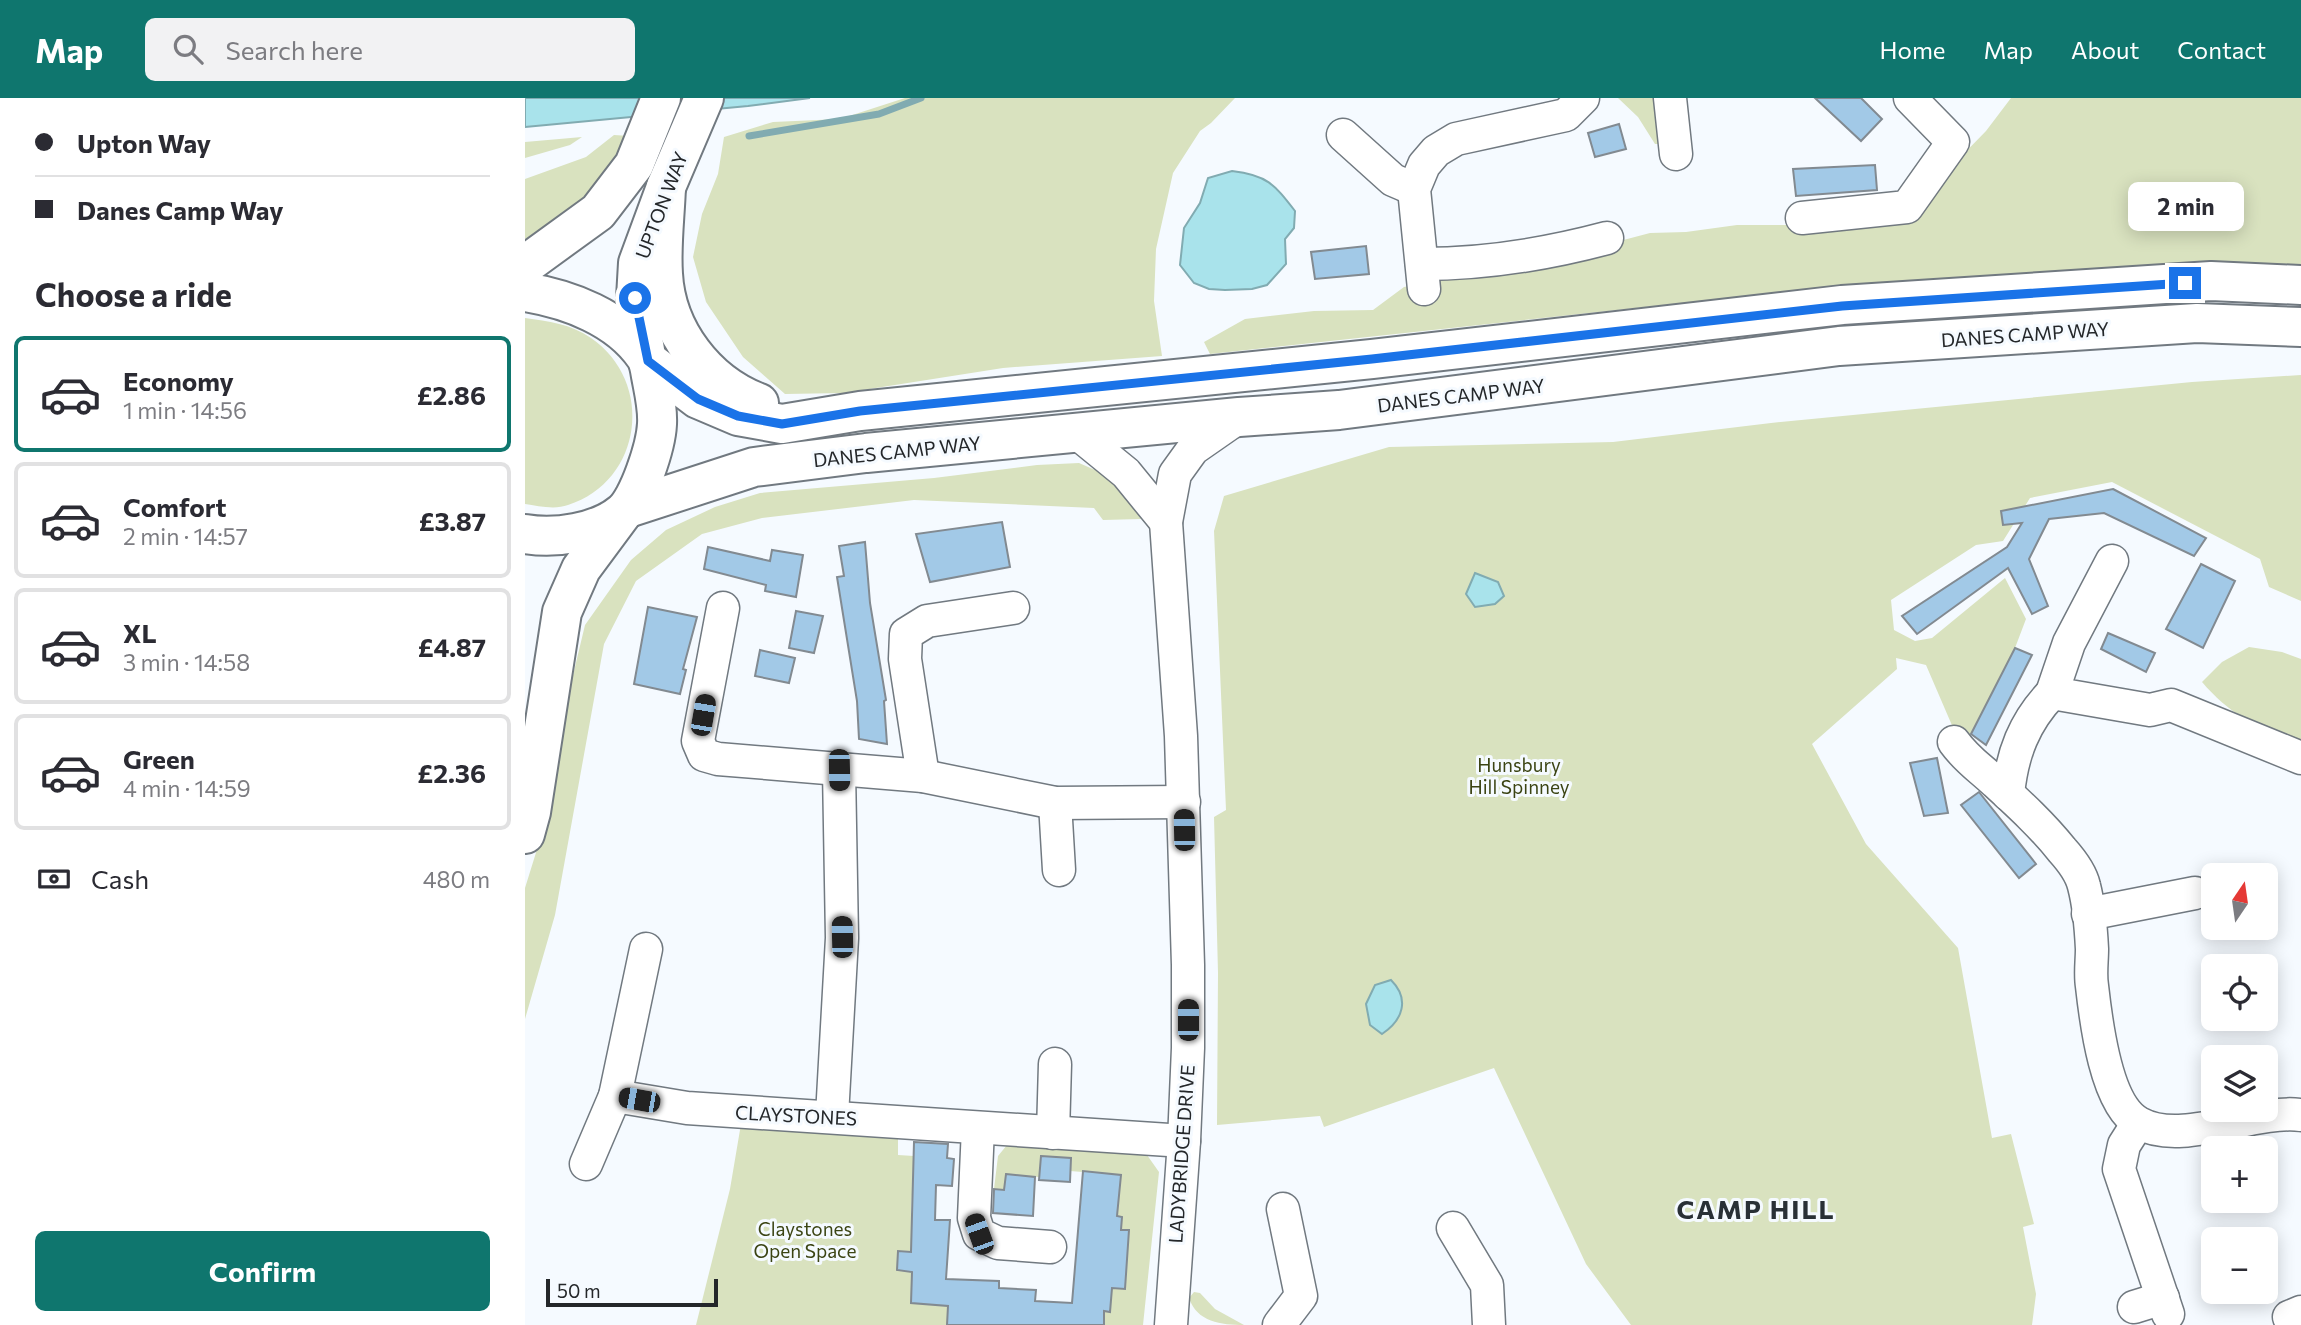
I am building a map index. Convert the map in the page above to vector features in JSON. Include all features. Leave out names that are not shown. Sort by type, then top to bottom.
[{"type":"highway","name":"UPTON WAY","points":[[525,265],[598,212],[634,165],[661,98]]},
{"type":"highway","name":"UPTON WAY","points":[[525,834],[531,812],[562,612],[581,569],[625,511],[643,480],[657,425],[656,399],[635,298],[638,263],[703,98]]},
{"type":"highway","points":[[666,187],[664,286],[668,309],[691,351],[713,376],[740,396],[773,408],[818,416]]},
{"type":"highway","name":"DANES CAMP WAY","points":[[525,292],[551,296],[602,318],[626,336],[647,359],[698,399],[738,416],[782,424],[818,416],[1372,359],[1842,306],[2211,281],[2301,285]]},
{"type":"highway","name":"DANES CAMP WAY","points":[[525,534],[543,537],[603,525],[625,511],[754,467],[1239,417],[1339,411],[1839,346],[2197,323],[2301,327]]},
{"type":"street","points":[[1583,98],[1566,115],[1455,139],[1436,150],[1424,165],[1414,189],[1423,277],[1482,262],[1607,239]]},
{"type":"street","points":[[1670,98],[1676,154]]},
{"type":"street","points":[[1802,218],[1907,207],[1953,142],[1910,98]]},
{"type":"street","points":[[1343,135],[1393,180],[1414,189]]},
{"type":"street","name":"LADYBRIDGE DRIVE","points":[[1171,1325],[1184,1142],[1188,1034],[1184,802],[1165,522],[1175,474],[1193,449],[1239,417]]},
{"type":"street","points":[[1077,433],[1126,473],[1165,522]]},
{"type":"street","points":[[2008,794],[2011,763],[2034,711],[2052,693],[2069,643],[2112,561]]},
{"type":"street","points":[[723,608],[698,741],[704,754],[718,759],[923,776],[1055,803],[1184,802]]},
{"type":"street","points":[[923,776],[905,659],[906,634],[927,621],[1013,608]]},
{"type":"street","points":[[2052,693],[2150,710],[2171,705],[2301,758]]},
{"type":"street","points":[[1954,742],[1966,760],[2046,829],[2072,862],[2086,899],[2092,949],[2091,984],[2107,1074],[2118,1100],[2138,1123],[2165,1130],[2195,1129],[2262,1115],[2301,1113]]},
{"type":"street","points":[[832,1116],[842,937],[839,770]]},
{"type":"street","points":[[1055,803],[1059,870]]},
{"type":"street","points":[[2086,899],[2195,893]]},
{"type":"street","points":[[586,1164],[615,1096],[646,949]]},
{"type":"street","points":[[1053,1133],[1055,1064]]},
{"type":"street","name":"CLAYSTONES","points":[[615,1096],[687,1108],[1184,1142]]},
{"type":"street","points":[[2138,1123],[2124,1145],[2119,1169],[2155,1306]]},
{"type":"street","points":[[978,1128],[974,1218],[979,1234],[998,1243],[1050,1247]]},
{"type":"street","points":[[1279,1325],[1301,1296],[1283,1209]]},
{"type":"street","points":[[1453,1228],[1486,1285],[1489,1325]]},
{"type":"green space","points":[[905,98],[1235,98],[1200,131],[1173,173],[1156,249],[1154,301],[1162,356],[1003,368],[844,393],[785,394],[743,357],[706,302],[693,257],[702,214],[718,174],[724,137],[773,122],[840,119]]},
{"type":"green space","points":[[1618,98],[1660,98],[1658,144],[1655,144],[1638,117]]},
{"type":"green space","points":[[2011,98],[2301,98],[2301,272],[1920,284],[1692,302],[1210,354],[1204,342],[1245,319],[1314,311],[1373,310],[1404,287],[1432,282],[1434,274],[1612,243],[1650,233],[1686,232],[1737,225],[1798,225],[1903,216],[1986,131]]},
{"type":"green space","points":[[614,135],[630,136],[593,194],[557,222],[525,239],[525,179],[586,157]]},
{"type":"green space","points":[[582,137],[570,145],[525,158],[525,142]]},
{"type":"green space","points":[[525,318],[567,326],[591,338],[611,357],[625,379],[632,404],[632,429],[625,453],[612,475],[593,493],[568,505],[547,507],[525,504]]},
{"type":"green space","name":"Hunsbury Hill Spinney","points":[[2301,375],[2301,601],[2269,587],[2260,559],[2112,482],[2030,498],[2003,541],[1976,545],[1891,600],[1894,630],[1915,641],[1932,638],[2005,578],[2026,619],[2015,648],[1970,735],[1954,730],[1926,665],[1896,658],[1897,669],[1812,744],[1866,844],[1958,948],[1992,1138],[2011,1134],[2034,1224],[2023,1227],[2036,1294],[2032,1325],[1631,1325],[1586,1264],[1494,1068],[1324,1127],[1320,1116],[1217,1125],[1218,973],[1214,817],[1226,810],[1214,531],[1224,496],[1389,447],[1613,442],[1771,423],[2192,382]]},
{"type":"green space","points":[[1079,463],[1102,473],[1136,501],[1141,519],[1103,520],[1094,508],[914,500],[762,518],[702,534],[636,581],[604,644],[555,915],[525,1019],[525,888],[548,814],[569,692],[585,625],[631,560],[666,530],[715,507],[760,493]]},
{"type":"green space","points":[[2249,647],[2282,652],[2301,659],[2301,744],[2235,713],[2202,682],[2222,662]]},
{"type":"green space","name":"Claystones Open Space","points":[[741,1124],[898,1133],[898,1155],[914,1156],[911,1213],[914,1214],[920,1253],[898,1251],[897,1270],[912,1272],[911,1303],[948,1306],[947,1325],[696,1325],[730,1189]]},
{"type":"green space","points":[[1007,1145],[1147,1155],[1159,1172],[1143,1325],[1104,1325],[1104,1311],[1110,1312],[1112,1288],[1125,1288],[1127,1266],[1118,1265],[1128,1230],[1121,1230],[1122,1217],[1117,1216],[1120,1175],[1070,1171],[1071,1158],[1041,1156],[1039,1177],[1006,1175],[1004,1190],[994,1189],[998,1156]]},
{"type":"green space","points":[[1194,1292],[1200,1293],[1215,1309],[1244,1325],[1219,1323],[1204,1317],[1189,1298]]},
{"type":"water","points":[[525,98],[810,98],[525,127]]},
{"type":"water","points":[[1232,171],[1254,175],[1269,182],[1295,211],[1294,228],[1285,239],[1286,264],[1267,285],[1252,289],[1209,289],[1194,283],[1180,265],[1184,228],[1200,203],[1208,178]]},
{"type":"water","points":[[1475,573],[1498,582],[1504,596],[1495,604],[1475,607],[1466,594]]},
{"type":"water","points":[[1391,980],[1401,994],[1401,1009],[1395,1022],[1382,1034],[1370,1025],[1366,1004],[1375,985]]},
{"type":"building","points":[[1815,98],[1861,98],[1882,119],[1861,141]]},
{"type":"building","points":[[1619,124],[1626,149],[1595,157],[1588,133]]},
{"type":"building","points":[[1875,165],[1877,190],[1796,196],[1793,169]]},
{"type":"building","points":[[1366,246],[1369,274],[1315,279],[1311,252]]},
{"type":"building","points":[[2113,489],[2206,538],[2194,556],[2104,513],[2049,519],[2029,559],[2048,606],[2032,614],[2008,568],[1917,634],[1902,616],[2007,547],[2022,523],[2003,525],[2001,511]]},
{"type":"building","points":[[1002,522],[1010,567],[930,582],[916,534]]},
{"type":"building","points":[[865,542],[870,603],[886,700],[887,744],[859,739],[857,701],[837,577],[844,576],[839,546]]},
{"type":"building","points":[[708,547],[770,561],[772,550],[803,555],[796,597],[765,591],[766,585],[704,569]]},
{"type":"building","points":[[2201,564],[2235,581],[2203,648],[2166,629]]},
{"type":"building","points":[[648,607],[697,617],[683,669],[686,670],[680,694],[634,684]]},
{"type":"building","points":[[796,611],[823,616],[814,653],[789,648]]},
{"type":"building","points":[[2108,633],[2155,653],[2146,672],[2101,649]]},
{"type":"building","points":[[2015,648],[2032,655],[1986,745],[1971,734]]},
{"type":"building","points":[[760,650],[795,658],[789,683],[755,676]]},
{"type":"building","points":[[1937,758],[1948,813],[1924,816],[1910,763]]},
{"type":"building","points":[[1979,792],[2036,864],[2019,878],[1961,805]]},
{"type":"building","points":[[914,1142],[948,1144],[947,1158],[954,1159],[952,1186],[936,1185],[935,1220],[950,1220],[946,1279],[999,1281],[999,1288],[1036,1290],[1035,1301],[1072,1303],[1083,1171],[1121,1175],[1117,1216],[1122,1217],[1121,1230],[1129,1230],[1125,1289],[1112,1288],[1110,1312],[1104,1311],[1104,1325],[947,1325],[948,1306],[911,1303],[912,1272],[897,1270],[898,1251],[911,1252]]},
{"type":"building","points":[[1041,1156],[1071,1158],[1070,1182],[1039,1180]]},
{"type":"building","points":[[1006,1174],[1035,1177],[1033,1216],[993,1213],[994,1189],[1004,1190]]},
{"type":"waterway","points":[[749,136],[879,114],[921,98]]},
{"type":"district","name":"CAMP HILL","points":[[1756,1208]]},
{"type":"route","points":[[635,298],[648,361],[698,399],[738,416],[782,424],[860,411],[1372,359],[1842,306],[2185,283]]}]
